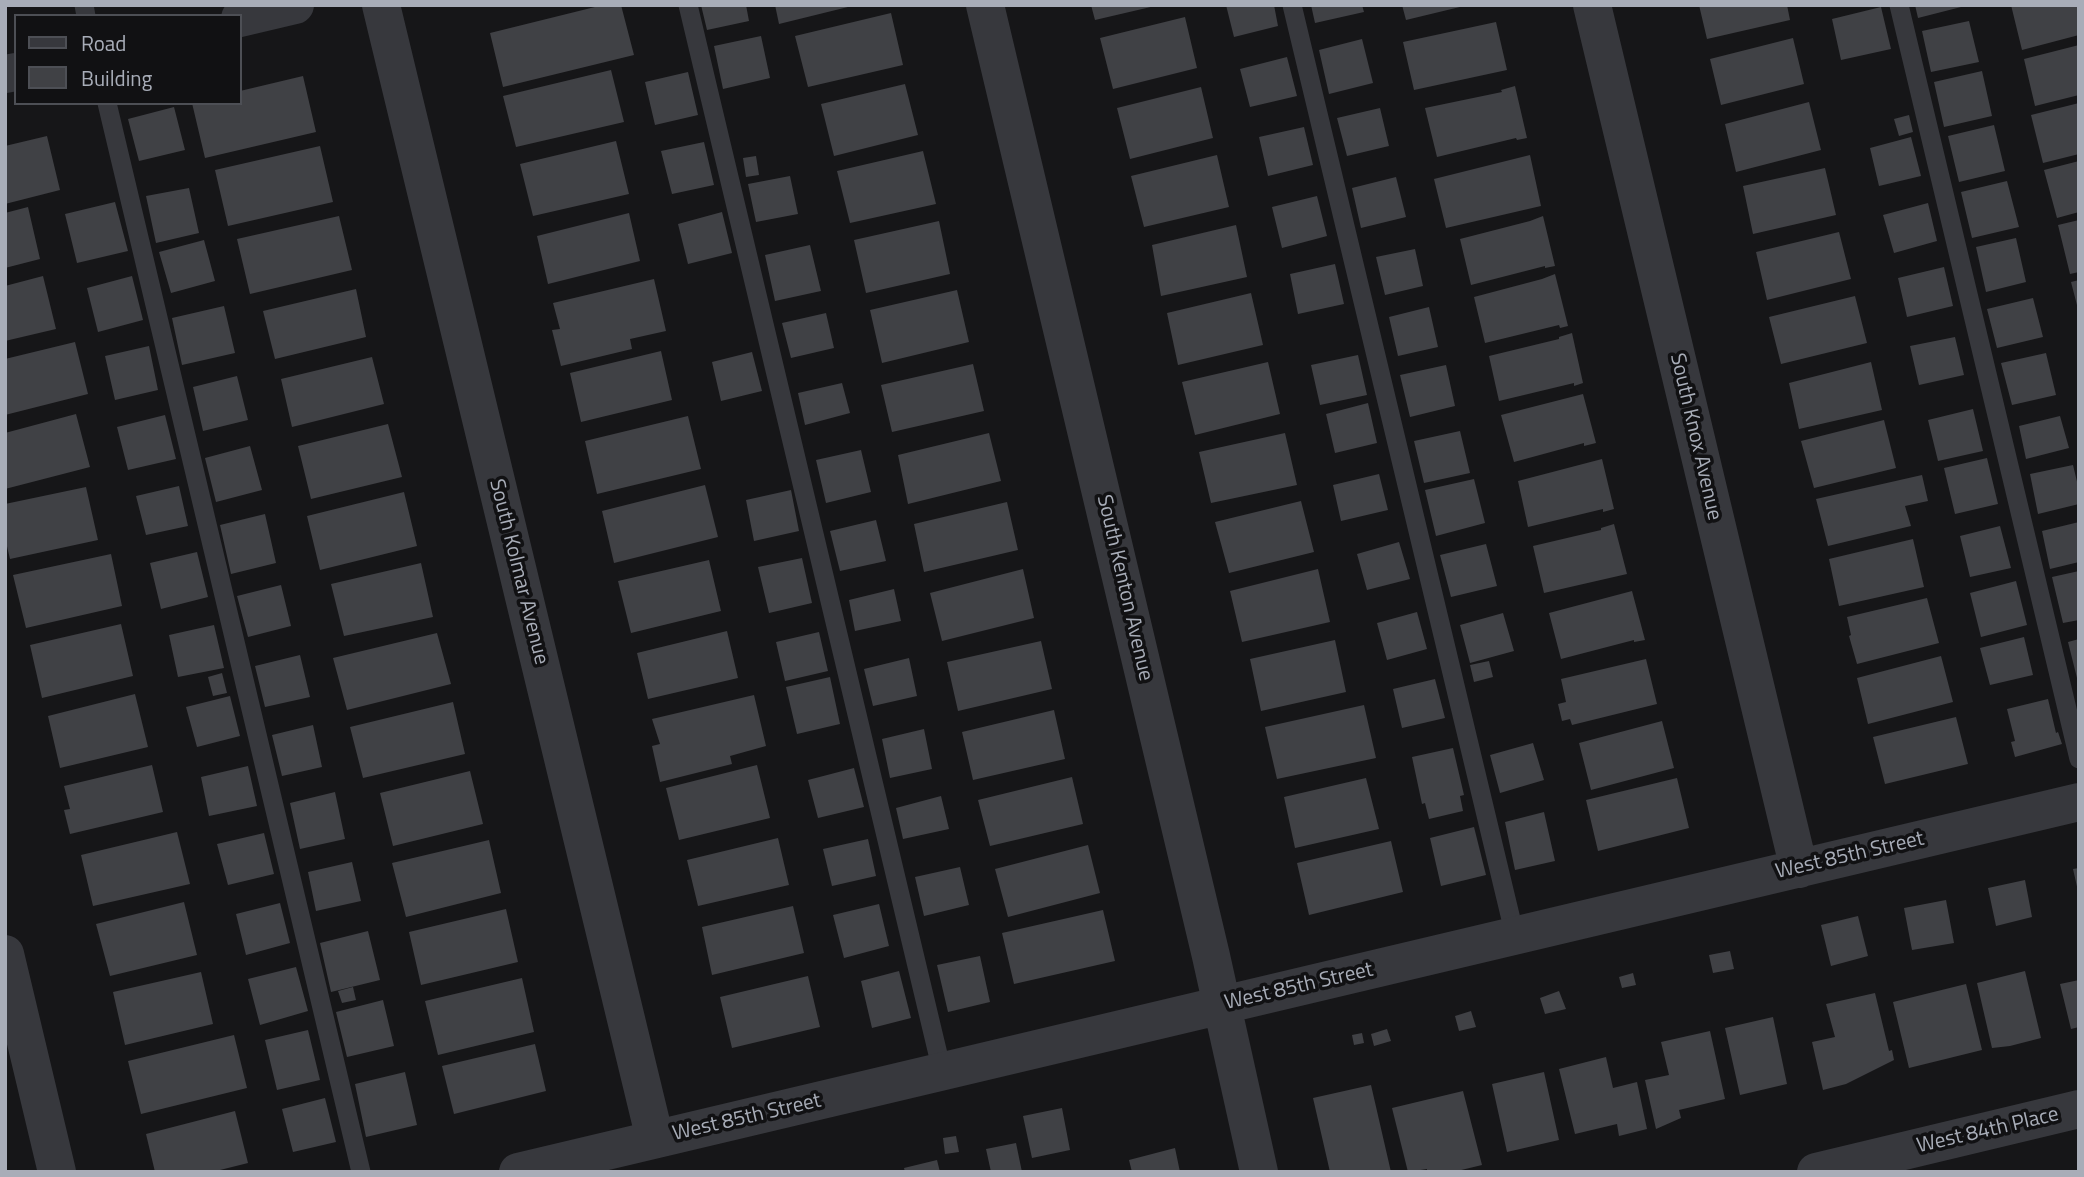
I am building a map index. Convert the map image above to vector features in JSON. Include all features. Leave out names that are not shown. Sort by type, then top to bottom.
[{"type":"street","points":[[242,18],[295,5]]},
{"type":"street","name":"South Kolmar Avenue","points":[[381,5],[655,1139]]},
{"type":"street","name":"South Kenton Avenue","points":[[985,5],[1222,1005],[1259,1172]]},
{"type":"street","name":"South Knox Avenue","points":[[1592,5],[1799,869]]},
{"type":"street","name":"West 85th Street","points":[[518,1172],[2079,802]]},
{"type":"street","points":[[5,954],[57,1172]]},
{"type":"street","name":"West 84th Place","points":[[1816,1172],[2079,1109]]},
{"type":"lane","points":[[688,5],[942,1072]]},
{"type":"lane","points":[[1292,5],[1515,936]]},
{"type":"lane","points":[[1899,5],[2079,759]]},
{"type":"lane","points":[[107,105],[361,1172]]},
{"type":"building","points":[[603,5],[621,5],[634,55],[503,87],[490,33]]},
{"type":"building","points":[[701,5],[746,5],[749,21],[707,30]]},
{"type":"building","points":[[775,5],[852,5],[852,6],[779,24]]},
{"type":"building","points":[[1091,5],[1155,5],[1155,6],[1095,20]]},
{"type":"building","points":[[1226,5],[1274,5],[1278,26],[1234,37]]},
{"type":"building","points":[[1311,5],[1362,5],[1364,12],[1315,23]]},
{"type":"building","points":[[1402,5],[1464,5],[1464,6],[1406,20]]},
{"type":"building","points":[[1699,5],[1787,5],[1790,20],[1707,39]]},
{"type":"building","points":[[1915,5],[1965,5],[1965,6],[1918,18]]},
{"type":"building","points":[[2011,5],[2079,5],[2079,35],[2022,50]]},
{"type":"building","points":[[1881,7],[1891,49],[1841,60],[1832,19]]},
{"type":"building","points":[[891,13],[903,65],[808,87],[795,36]]},
{"type":"building","points":[[1185,17],[1197,68],[1113,89],[1100,38]]},
{"type":"building","points":[[1969,21],[1979,62],[1931,72],[1922,31]]},
{"type":"building","points":[[1496,22],[1507,70],[1414,90],[1403,42]]},
{"type":"building","points":[[761,36],[770,78],[723,89],[714,46]]},
{"type":"building","points":[[1793,38],[1804,84],[1721,105],[1710,59]]},
{"type":"building","points":[[1362,39],[1373,83],[1329,94],[1319,50]]},
{"type":"building","points":[[2079,45],[2079,95],[2035,106],[2024,59]]},
{"type":"building","points":[[1287,57],[1297,96],[1250,107],[1240,69]]},
{"type":"building","points":[[611,70],[624,122],[516,147],[503,96]]},
{"type":"building","points":[[1982,71],[1992,116],[1944,127],[1934,82]]},
{"type":"building","points":[[688,72],[698,115],[655,125],[645,82]]},
{"type":"building","points":[[303,76],[316,132],[205,158],[192,105],[242,105],[242,91]]},
{"type":"building","points":[[905,84],[918,135],[834,156],[821,104]]},
{"type":"building","points":[[1515,86],[1527,138],[1516,138],[1437,157],[1425,108],[1502,92],[1501,90]]},
{"type":"building","points":[[1201,87],[1213,138],[1130,159],[1117,108]]},
{"type":"building","points":[[1809,102],[1821,150],[1736,172],[1725,124]]},
{"type":"building","points":[[2079,103],[2079,154],[2043,163],[2031,115]]},
{"type":"building","points":[[174,107],[185,150],[139,161],[128,119]]},
{"type":"building","points":[[1380,108],[1389,146],[1347,156],[1337,118]]},
{"type":"building","points":[[1909,115],[1913,132],[1899,136],[1894,119]]},
{"type":"building","points":[[1994,125],[2005,171],[1959,182],[1948,136]]},
{"type":"building","points":[[1304,127],[1313,165],[1268,176],[1259,137]]},
{"type":"building","points":[[47,136],[60,190],[5,204],[5,146]]},
{"type":"building","points":[[1911,137],[1921,176],[1879,186],[1870,148]]},
{"type":"building","points":[[616,141],[629,194],[533,216],[520,164]]},
{"type":"building","points":[[704,142],[714,185],[672,194],[661,151]]},
{"type":"building","points":[[320,146],[333,202],[228,226],[215,170]]},
{"type":"building","points":[[923,151],[936,204],[850,223],[837,171]]},
{"type":"building","points":[[1217,155],[1229,207],[1144,227],[1131,176]]},
{"type":"building","points":[[1530,155],[1541,206],[1446,228],[1434,179]]},
{"type":"building","points":[[756,156],[759,175],[746,177],[743,158]]},
{"type":"building","points":[[2079,161],[2079,212],[2057,218],[2044,170]]},
{"type":"building","points":[[1825,168],[1836,215],[1753,234],[1743,186]]},
{"type":"building","points":[[790,176],[798,214],[756,222],[748,184]]},
{"type":"building","points":[[1396,177],[1406,217],[1361,228],[1352,188]]},
{"type":"building","points":[[2007,181],[2019,227],[1972,238],[1961,192]]},
{"type":"building","points":[[189,188],[199,233],[156,243],[146,196]]},
{"type":"building","points":[[1317,196],[1327,236],[1282,248],[1272,207]]},
{"type":"building","points":[[115,202],[128,251],[77,263],[65,214]]},
{"type":"building","points":[[1928,203],[1937,241],[1894,253],[1883,215]]},
{"type":"building","points":[[28,207],[40,259],[5,268],[5,213]]},
{"type":"building","points":[[722,212],[732,253],[688,264],[678,224]]},
{"type":"building","points":[[629,213],[640,261],[548,284],[537,236]]},
{"type":"building","points":[[339,216],[352,270],[250,294],[237,239]]},
{"type":"building","points":[[1543,216],[1555,266],[1545,266],[1471,285],[1460,239]]},
{"type":"building","points":[[2079,220],[2079,272],[2070,274],[2058,225]]},
{"type":"building","points":[[939,221],[950,274],[866,293],[854,240]]},
{"type":"building","points":[[1236,225],[1247,277],[1161,296],[1152,245]]},
{"type":"building","points":[[1839,232],[1851,279],[1767,300],[1756,252]]},
{"type":"building","points":[[2016,238],[2026,282],[1986,292],[1976,247]]},
{"type":"building","points":[[204,240],[215,281],[171,293],[159,252]]},
{"type":"building","points":[[810,245],[821,291],[775,301],[765,255]]},
{"type":"building","points":[[1415,249],[1423,286],[1385,295],[1376,257]]},
{"type":"building","points":[[1335,264],[1344,304],[1298,314],[1290,274]]},
{"type":"building","points":[[1944,267],[1953,306],[1907,317],[1898,278]]},
{"type":"building","points":[[1555,274],[1568,326],[1560,328],[1559,325],[1485,343],[1474,297]]},
{"type":"building","points":[[43,276],[56,329],[5,341],[5,286]]},
{"type":"building","points":[[132,276],[143,320],[98,332],[87,288]]},
{"type":"building","points":[[654,279],[666,331],[630,339],[632,349],[561,366],[552,330],[560,329],[553,303]]},
{"type":"building","points":[[2079,280],[2079,309],[2078,309],[2071,282]]},
{"type":"building","points":[[356,289],[366,337],[275,359],[263,311]]},
{"type":"building","points":[[957,290],[969,342],[882,363],[870,310]]},
{"type":"building","points":[[1251,293],[1263,345],[1178,365],[1167,313]]},
{"type":"building","points":[[1855,296],[1867,343],[1781,364],[1769,317]]},
{"type":"building","points":[[2033,298],[2043,337],[1997,348],[1987,309]]},
{"type":"building","points":[[224,306],[235,353],[182,365],[172,318]]},
{"type":"building","points":[[1429,307],[1438,347],[1398,356],[1389,317]]},
{"type":"building","points":[[826,313],[834,348],[791,358],[782,323]]},
{"type":"building","points":[[1572,333],[1583,383],[1499,401],[1489,356],[1559,339]]},
{"type":"building","points":[[1955,337],[1964,375],[1919,385],[1910,346]]},
{"type":"building","points":[[75,342],[88,394],[5,415],[5,359]]},
{"type":"building","points":[[149,346],[158,390],[115,400],[105,356]]},
{"type":"building","points":[[661,351],[672,400],[581,422],[570,373]]},
{"type":"building","points":[[752,352],[762,391],[721,401],[712,362]]},
{"type":"building","points":[[2046,353],[2056,395],[2012,405],[2001,363]]},
{"type":"building","points":[[1358,355],[1367,395],[1320,405],[1311,365]]},
{"type":"building","points":[[372,357],[384,404],[292,427],[281,379]]},
{"type":"building","points":[[1268,362],[1280,414],[1195,435],[1182,382]]},
{"type":"building","points":[[1871,362],[1882,410],[1799,429],[1789,383]]},
{"type":"building","points":[[973,364],[984,411],[892,432],[881,385]]},
{"type":"building","points":[[1446,365],[1455,406],[1410,417],[1400,375]]},
{"type":"building","points":[[237,376],[248,420],[203,431],[193,387]]},
{"type":"building","points":[[842,383],[850,413],[805,425],[798,393]]},
{"type":"building","points":[[1583,394],[1596,443],[1584,446],[1584,443],[1514,462],[1501,415]]},
{"type":"building","points":[[1368,403],[1377,443],[1335,453],[1326,414]]},
{"type":"building","points":[[1973,409],[1983,451],[1938,461],[1928,420]]},
{"type":"building","points":[[76,414],[90,467],[5,489],[5,433]]},
{"type":"building","points":[[165,415],[176,459],[128,470],[117,427]]},
{"type":"building","points":[[688,416],[701,469],[597,494],[585,441]]},
{"type":"building","points":[[2060,416],[2069,448],[2026,459],[2019,426]]},
{"type":"building","points":[[1884,420],[1896,468],[1814,488],[1801,441]]},
{"type":"building","points":[[388,424],[402,477],[311,499],[298,446]]},
{"type":"building","points":[[1460,431],[1470,473],[1424,483],[1414,441]]},
{"type":"building","points":[[989,433],[1001,481],[908,504],[898,455]]},
{"type":"building","points":[[1285,433],[1297,485],[1211,503],[1199,452]]},
{"type":"building","points":[[250,446],[262,490],[216,502],[205,458]]},
{"type":"building","points":[[861,450],[871,492],[826,503],[816,460]]},
{"type":"building","points":[[1987,458],[1998,504],[1955,514],[1944,468]]},
{"type":"building","points":[[1602,459],[1614,509],[1603,512],[1603,509],[1528,527],[1518,481]]},
{"type":"building","points":[[2073,465],[2079,490],[2079,504],[2038,514],[2030,474]]},
{"type":"building","points":[[1379,474],[1388,510],[1341,521],[1333,485]]},
{"type":"building","points":[[1922,475],[1928,501],[1905,506],[1911,526],[1828,546],[1816,499]]},
{"type":"building","points":[[1474,479],[1485,523],[1436,536],[1425,490]]},
{"type":"building","points":[[705,485],[718,537],[614,563],[602,511]]},
{"type":"building","points":[[179,486],[188,526],[146,535],[136,496]]},
{"type":"building","points":[[86,487],[98,540],[10,559],[5,538],[5,504]]},
{"type":"building","points":[[791,490],[799,531],[754,541],[746,500]]},
{"type":"building","points":[[404,492],[417,546],[320,570],[307,516]]},
{"type":"building","points":[[1301,501],[1314,552],[1229,573],[1215,522]]},
{"type":"building","points":[[1007,502],[1018,550],[924,572],[914,524]]},
{"type":"building","points":[[265,514],[276,563],[231,574],[220,525]]},
{"type":"building","points":[[876,520],[886,561],[840,571],[830,531]]},
{"type":"building","points":[[2079,522],[2079,562],[2050,569],[2042,531]]},
{"type":"building","points":[[1614,524],[1627,574],[1544,593],[1533,546],[1601,530]]},
{"type":"building","points":[[2000,526],[2011,568],[1970,577],[1960,536]]},
{"type":"building","points":[[1913,539],[1924,587],[1839,606],[1829,559]]},
{"type":"building","points":[[1399,542],[1410,579],[1367,590],[1357,554]]},
{"type":"building","points":[[1486,544],[1497,586],[1451,597],[1440,555]]},
{"type":"building","points":[[197,552],[208,597],[161,609],[150,563]]},
{"type":"building","points":[[111,554],[122,606],[26,628],[13,575]]},
{"type":"building","points":[[802,558],[812,603],[769,613],[758,567]]},
{"type":"building","points":[[709,560],[721,611],[631,633],[618,581]]},
{"type":"building","points":[[421,563],[433,617],[344,636],[331,584]]},
{"type":"building","points":[[1023,569],[1034,618],[942,641],[930,593]]},
{"type":"building","points":[[1318,569],[1330,622],[1242,642],[1230,591]]},
{"type":"building","points":[[2079,571],[2079,620],[2063,623],[2052,577]]},
{"type":"building","points":[[2016,581],[2027,625],[1981,637],[1970,593]]},
{"type":"building","points":[[281,585],[291,626],[248,637],[237,596]]},
{"type":"building","points":[[894,589],[901,621],[855,631],[849,600]]},
{"type":"building","points":[[1632,591],[1645,640],[1634,640],[1561,659],[1549,613]]},
{"type":"building","points":[[1927,598],[1939,643],[1857,664],[1847,617]]},
{"type":"building","points":[[1417,612],[1427,649],[1387,660],[1377,623]]},
{"type":"building","points":[[1503,613],[1514,651],[1470,663],[1460,625]]},
{"type":"building","points":[[121,624],[133,676],[42,698],[30,645]]},
{"type":"building","points":[[214,625],[224,668],[178,677],[169,635]]},
{"type":"building","points":[[727,631],[738,678],[648,699],[637,653]]},
{"type":"building","points":[[819,632],[828,671],[785,681],[776,642]]},
{"type":"building","points":[[437,633],[451,684],[347,710],[333,658]]},
{"type":"building","points":[[2024,637],[2033,675],[1990,685],[1980,648]]},
{"type":"building","points":[[2079,639],[2079,682],[2078,682],[2068,642]]},
{"type":"building","points":[[1335,640],[1346,692],[1261,711],[1250,659]]},
{"type":"building","points":[[1041,641],[1052,689],[958,711],[947,662]]},
{"type":"building","points":[[300,655],[310,697],[265,707],[255,666]]},
{"type":"building","points":[[1941,656],[1953,702],[1868,724],[1857,678]]},
{"type":"building","points":[[909,658],[917,696],[873,706],[864,669]]},
{"type":"building","points":[[1646,659],[1657,704],[1572,725],[1570,719],[1562,721],[1558,704],[1566,702],[1561,679]]},
{"type":"building","points":[[1489,661],[1493,677],[1474,682],[1470,665]]},
{"type":"building","points":[[222,673],[227,693],[213,696],[208,677]]},
{"type":"building","points":[[830,677],[840,724],[797,734],[786,687]]},
{"type":"building","points":[[1435,679],[1445,718],[1402,728],[1393,689]]},
{"type":"building","points":[[135,694],[148,747],[60,768],[48,716]]},
{"type":"building","points":[[754,695],[766,746],[730,756],[732,764],[660,782],[652,746],[660,744],[652,719]]},
{"type":"building","points":[[230,696],[240,736],[197,747],[186,707]]},
{"type":"building","points":[[2048,699],[2056,733],[2058,732],[2062,744],[2015,757],[2011,742],[2015,741],[2007,709]]},
{"type":"building","points":[[453,702],[465,754],[363,778],[350,727]]},
{"type":"building","points":[[1364,705],[1376,758],[1277,779],[1265,727]]},
{"type":"building","points":[[1054,710],[1065,759],[973,780],[962,732]]},
{"type":"building","points":[[1956,717],[1968,764],[1885,784],[1873,737]]},
{"type":"building","points":[[1662,721],[1674,768],[1591,790],[1579,743]]},
{"type":"building","points":[[313,725],[322,767],[282,776],[272,735]]},
{"type":"building","points":[[924,729],[932,769],[890,778],[882,739]]},
{"type":"building","points":[[1533,743],[1544,780],[1500,793],[1490,755]]},
{"type":"building","points":[[1453,748],[1464,795],[1460,796],[1463,811],[1429,819],[1425,803],[1422,804],[1412,757]]},
{"type":"building","points":[[152,765],[163,812],[70,834],[64,810],[70,809],[64,786]]},
{"type":"building","points":[[757,765],[770,818],[679,840],[666,788]]},
{"type":"building","points":[[248,766],[257,806],[209,816],[201,777]]},
{"type":"building","points":[[854,768],[864,807],[818,818],[808,780]]},
{"type":"building","points":[[470,771],[483,824],[393,846],[380,793]]},
{"type":"building","points":[[1072,777],[1083,824],[990,846],[978,800]]},
{"type":"building","points":[[1366,778],[1379,829],[1295,848],[1284,797]]},
{"type":"building","points":[[1677,778],[1689,828],[1598,851],[1586,800]]},
{"type":"building","points":[[335,792],[345,839],[300,849],[290,803]]},
{"type":"building","points":[[941,796],[949,829],[903,839],[896,808]]},
{"type":"building","points":[[1544,812],[1555,861],[1515,870],[1505,822]]},
{"type":"building","points":[[1474,827],[1486,875],[1441,886],[1430,838]]},
{"type":"building","points":[[177,832],[190,884],[93,906],[81,855]]},
{"type":"building","points":[[264,833],[274,874],[228,885],[217,844]]},
{"type":"building","points":[[778,838],[789,885],[698,906],[687,860]]},
{"type":"building","points":[[868,839],[876,876],[832,886],[823,849]]},
{"type":"building","points":[[489,840],[501,893],[406,917],[392,863]]},
{"type":"building","points":[[1391,841],[1403,892],[1309,915],[1297,863]]},
{"type":"building","points":[[1088,845],[1100,893],[1008,917],[995,869]]},
{"type":"building","points":[[352,862],[361,901],[316,911],[308,872]]},
{"type":"building","points":[[960,867],[969,905],[924,916],[915,877]]},
{"type":"building","points":[[2079,868],[2079,890],[2078,891],[2073,869]]},
{"type":"building","points":[[2025,880],[2032,917],[1996,926],[1988,888]]},
{"type":"building","points":[[1946,900],[1954,943],[1912,950],[1904,908]]},
{"type":"building","points":[[184,902],[197,955],[110,976],[96,924]]},
{"type":"building","points":[[280,903],[290,943],[246,955],[236,914]]},
{"type":"building","points":[[879,904],[889,946],[844,958],[833,915]]},
{"type":"building","points":[[793,906],[804,953],[712,975],[702,927]]},
{"type":"building","points":[[506,909],[518,962],[421,985],[409,932]]},
{"type":"building","points":[[1103,910],[1115,961],[1014,984],[1002,933]]},
{"type":"building","points":[[1858,916],[1868,956],[1831,966],[1821,925]]},
{"type":"building","points":[[368,931],[380,980],[331,992],[320,943]]},
{"type":"building","points":[[1730,951],[1734,969],[1713,973],[1709,955]]},
{"type":"building","points":[[980,956],[990,1002],[948,1012],[937,965]]},
{"type":"building","points":[[296,967],[308,1011],[260,1025],[248,979]]},
{"type":"building","points":[[899,971],[911,1018],[872,1028],[861,981]]},
{"type":"building","points":[[2025,971],[2041,1038],[1992,1048],[1977,983]]},
{"type":"building","points":[[201,972],[213,1024],[125,1045],[113,992]]},
{"type":"building","points":[[1633,973],[1636,985],[1622,988],[1619,977]]},
{"type":"building","points":[[808,976],[820,1027],[732,1048],[720,997]]},
{"type":"building","points":[[522,978],[534,1032],[438,1055],[425,1001]]},
{"type":"building","points":[[2079,980],[2079,1027],[2071,1029],[2060,984]]},
{"type":"building","points":[[1966,984],[1982,1050],[1909,1068],[1893,1002]]},
{"type":"building","points":[[353,987],[356,1000],[342,1003],[338,991]]},
{"type":"building","points":[[1559,991],[1566,1009],[1545,1014],[1540,998]]},
{"type":"building","points":[[1875,993],[1889,1051],[1892,1050],[1894,1060],[1846,1084],[1823,1090],[1812,1042],[1835,1037],[1826,1004]]},
{"type":"building","points":[[383,1000],[394,1046],[347,1057],[336,1012]]},
{"type":"building","points":[[1471,1011],[1476,1027],[1459,1031],[1455,1016]]},
{"type":"building","points":[[1773,1017],[1787,1084],[1740,1095],[1725,1028]]},
{"type":"building","points":[[1387,1029],[1391,1041],[1374,1046],[1371,1034]]},
{"type":"building","points":[[308,1030],[320,1080],[277,1090],[265,1040]]},
{"type":"building","points":[[1710,1031],[1725,1099],[1679,1110],[1681,1118],[1656,1129],[1645,1080],[1669,1075],[1661,1042]]},
{"type":"building","points":[[1362,1033],[1364,1043],[1354,1045],[1352,1035]]},
{"type":"building","points":[[234,1035],[247,1088],[141,1114],[128,1061]]},
{"type":"building","points":[[535,1044],[546,1091],[454,1114],[442,1066]]},
{"type":"building","points":[[1606,1057],[1613,1088],[1637,1082],[1647,1129],[1619,1136],[1617,1124],[1575,1134],[1559,1069]]},
{"type":"building","points":[[405,1072],[417,1125],[366,1137],[355,1084]]},
{"type":"building","points":[[1544,1072],[1559,1140],[1507,1152],[1492,1084]]},
{"type":"building","points":[[1371,1085],[1391,1172],[1330,1172],[1313,1098]]},
{"type":"building","points":[[1463,1091],[1482,1165],[1453,1172],[1427,1172],[1427,1169],[1408,1172],[1392,1108]]},
{"type":"building","points":[[325,1098],[336,1142],[293,1152],[282,1109]]},
{"type":"building","points":[[1062,1108],[1070,1150],[1032,1158],[1023,1116]]},
{"type":"building","points":[[235,1111],[248,1163],[212,1172],[155,1172],[146,1134]]},
{"type":"building","points":[[956,1136],[959,1152],[945,1154],[943,1138]]},
{"type":"building","points":[[1016,1143],[1022,1172],[991,1172],[986,1149]]},
{"type":"building","points":[[1175,1148],[1180,1172],[1132,1172],[1129,1160]]},
{"type":"building","points":[[937,1160],[940,1172],[905,1172],[904,1168]]}]
